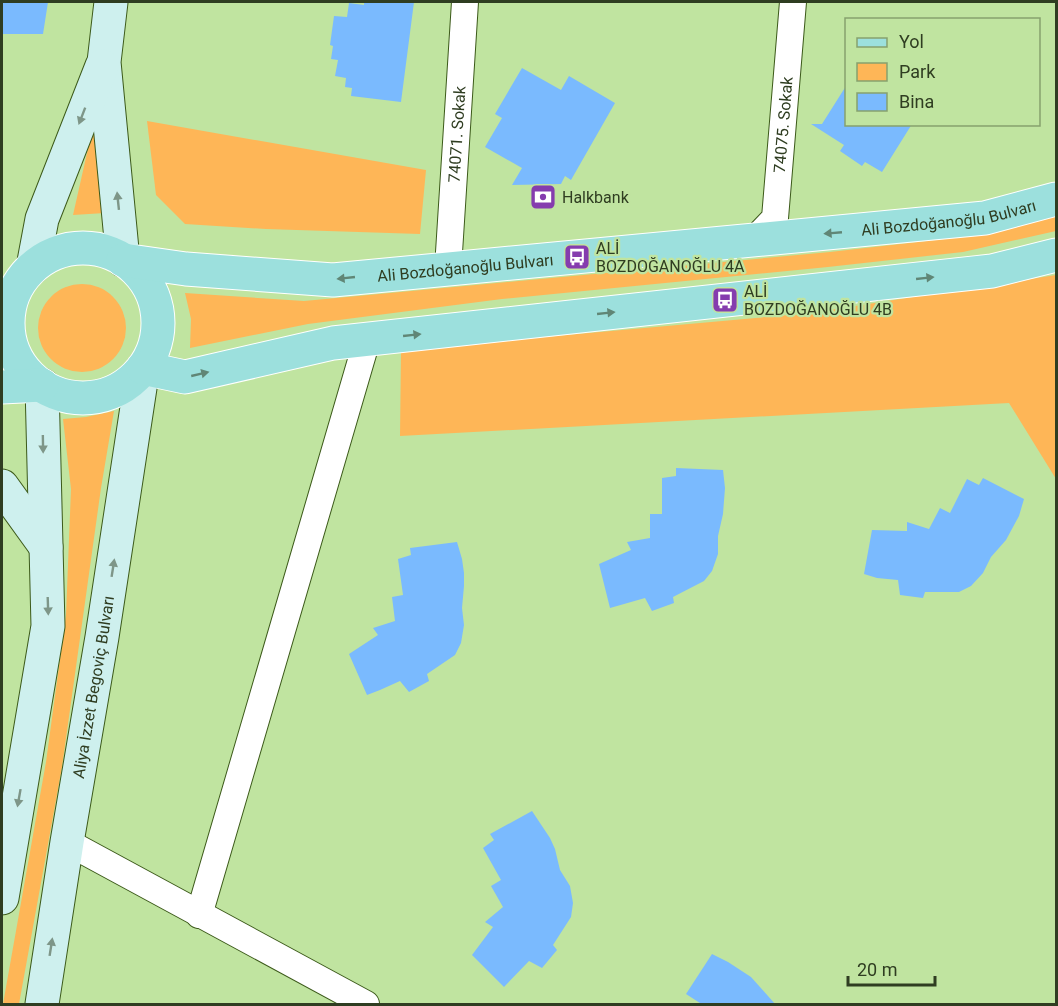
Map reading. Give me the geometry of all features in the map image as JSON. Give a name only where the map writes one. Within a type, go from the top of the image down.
[{"type":"main road","points":[[111,2],[104,62],[123,260]]},
{"type":"main road","points":[[17,270],[53,254],[77,248],[101,250],[123,260],[141,276],[153,296],[158,320],[154,345],[143,368],[124,386],[101,396],[76,399],[51,392],[30,377],[15,357],[8,332],[9,308],[18,286],[17,270],[42,219],[104,62]]},
{"type":"main road","name":"Ali Bozdoğanoğlu Bulvarı","points":[[123,260],[186,269],[333,279],[985,218],[1056,199]]},
{"type":"main road","points":[[143,368],[185,377],[333,343],[992,271],[1056,255]]},
{"type":"main road","name":"Aliya İzzet Begoviç Bulvarı","points":[[42,1005],[143,368]]},
{"type":"main road","points":[[2,387],[42,385]]},
{"type":"main road","points":[[2,898],[48,626],[42,385]]},
{"type":"main road","points":[[2,486],[46,547]]},
{"type":"street","name":"74071. Sokak","points":[[448,268],[465,2]]},
{"type":"street","name":"74075. Sokak","points":[[754,240],[775,218],[793,2]]},
{"type":"street","points":[[199,915],[367,340]]},
{"type":"street","points":[[67,842],[366,1005]]},
{"type":"green space","points":[[99,100],[105,213],[73,215]]},
{"type":"green space","points":[[147,121],[426,170],[420,234],[185,224],[156,195]]},
{"type":"green space","points":[[1056,216],[1056,231],[963,252],[502,299],[308,324],[190,348],[191,319],[185,293],[304,301],[830,252],[962,237]]},
{"type":"green space","points":[[1056,275],[1056,479],[1009,403],[400,436],[401,350],[810,313]]},
{"type":"green space","points":[[82,284],[99,287],[113,297],[123,311],[126,328],[123,345],[113,359],[99,369],[82,372],[65,369],[51,359],[41,345],[38,328],[41,311],[51,297],[65,287]]},
{"type":"green space","points":[[114,411],[62,767],[19,1004],[3,1004],[46,762],[66,615],[71,489],[63,419]]},
{"type":"building","points":[[2,2],[48,2],[43,34],[2,34]]},
{"type":"building","points":[[364,2],[414,2],[401,102],[351,96],[352,88],[345,87],[346,78],[335,76],[338,60],[331,59],[333,46],[330,45],[334,16],[347,17],[349,3],[364,5]]},
{"type":"building","points":[[522,68],[561,90],[569,76],[615,103],[571,180],[565,176],[561,184],[512,185],[522,168],[485,147],[502,118],[495,114]]},
{"type":"building","points":[[845,88],[845,126],[911,126],[882,172],[865,162],[862,166],[840,151],[844,145],[811,124],[822,124]]},
{"type":"building","points":[[676,468],[723,470],[725,488],[723,514],[718,536],[718,554],[712,571],[704,581],[673,597],[674,603],[652,611],[645,598],[610,608],[599,564],[631,550],[627,542],[650,538],[650,514],[662,514],[662,478],[676,476]]},
{"type":"building","points":[[983,478],[1024,499],[1019,516],[1006,540],[971,586],[959,592],[925,592],[923,598],[900,595],[898,580],[864,574],[872,530],[907,531],[907,522],[929,529],[940,508],[950,513],[967,479],[979,485]]},
{"type":"building","points":[[457,542],[464,573],[462,608],[464,625],[461,643],[455,655],[427,674],[429,681],[409,692],[400,681],[367,695],[349,654],[378,635],[373,628],[395,621],[392,597],[403,595],[398,559],[411,555],[410,548]]},
{"type":"building","points":[[532,811],[550,838],[560,870],[570,886],[573,903],[571,917],[553,945],[557,950],[542,968],[529,961],[504,987],[472,955],[493,927],[485,922],[503,907],[491,886],[501,880],[483,848],[494,840],[490,834]]},
{"type":"building","points":[[712,954],[751,977],[776,1005],[703,1005],[686,994]]},
{"type":"place","name":"Halkbank","points":[[543,197]]},
{"type":"place","name":"ALİ BOZDOĞANOĞLU 4A","points":[[577,257]]},
{"type":"place","name":"ALİ BOZDOĞANOĞLU 4B","points":[[725,300]]}]
